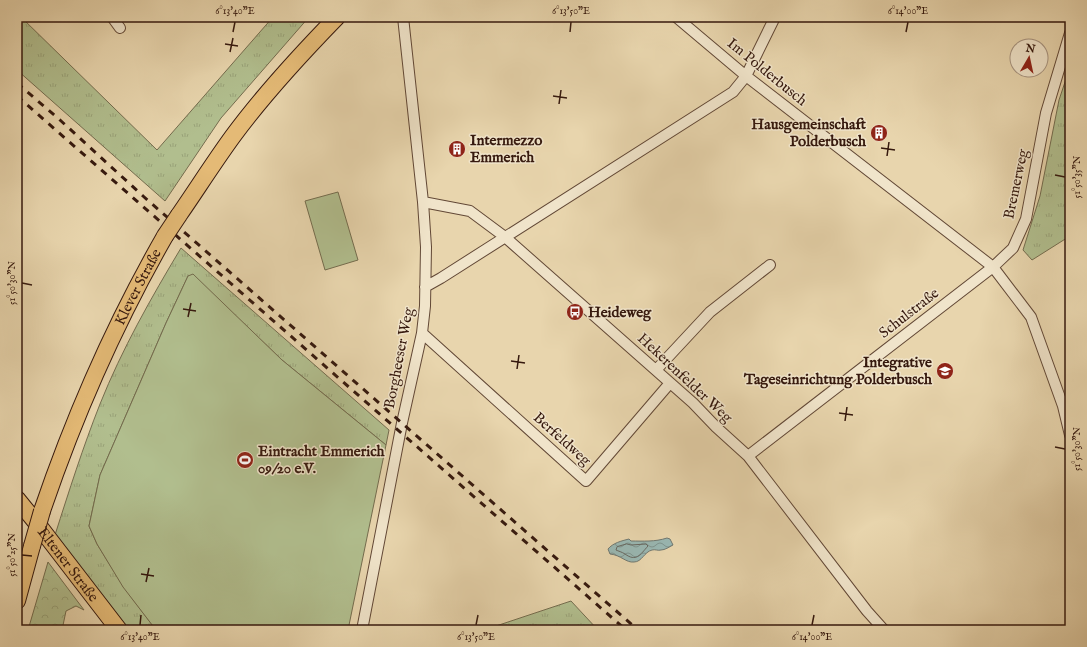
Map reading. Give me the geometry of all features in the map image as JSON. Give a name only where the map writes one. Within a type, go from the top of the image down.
[{"type":"main road","name":"Klever Straße","points":[[17,601],[42,511],[60,461],[106,349],[139,282],[165,236],[232,137],[299,56],[337,17]]},
{"type":"main road","name":"Eltener Straße","points":[[17,499],[119,630]]},
{"type":"street","points":[[112,17],[120,28]]},
{"type":"street","name":"Borgheeser Weg","points":[[362,630],[402,423],[422,333],[425,306],[426,247],[423,202],[403,17]]},
{"type":"street","name":"Im Polderbusch","points":[[676,17],[746,76],[993,267]]},
{"type":"street","points":[[425,287],[733,92],[746,76],[775,17]]},
{"type":"street","name":"Bremerweg","points":[[993,267],[1013,248],[1026,219],[1046,112],[1070,33]]},
{"type":"street","name":"Hekerenfelder Weg","points":[[423,202],[470,211],[505,237],[656,370],[748,456],[858,600],[884,630]]},
{"type":"street","points":[[656,370],[710,312],[770,265]]},
{"type":"street","points":[[993,267],[1031,317],[1063,406],[1070,435]]},
{"type":"street","name":"Schulstraße","points":[[748,456],[993,267]]},
{"type":"street","name":"Berfeldweg","points":[[422,333],[586,481],[670,383]]},
{"type":"green space","points":[[17,17],[21,17],[157,150],[273,17],[309,17],[221,118],[165,201],[17,70]]},
{"type":"green space","points":[[1070,67],[1070,236],[1032,260],[1023,250],[1040,196],[1059,100]]},
{"type":"green space","points":[[338,192],[358,260],[325,270],[305,201]]},
{"type":"green space","points":[[181,248],[389,430],[386,445],[282,360],[193,275],[188,276],[100,475],[89,526],[97,544],[123,586],[156,630],[128,630],[55,535],[94,420],[118,363]]},
{"type":"green space","name":"Eintracht Emmerich 09/20 e.V.","points":[[193,274],[282,360],[386,445],[348,630],[156,630],[123,587],[97,544],[89,526],[100,475],[166,323],[188,276]]},
{"type":"green space","points":[[48,562],[84,610],[76,606],[66,611],[62,630],[28,630]]},
{"type":"green space","points":[[571,601],[598,630],[484,630]]},
{"type":"water","points":[[667,538],[670,539],[673,545],[664,550],[649,551],[637,562],[631,562],[610,554],[608,549],[620,541],[629,539],[631,541],[649,541]]},
{"type":"railway","points":[[17,83],[143,196],[638,630]]},
{"type":"railway","points":[[17,96],[626,630]]},
{"type":"place","name":"Hausgemeinschaft Polderbusch","points":[[879,133]]},
{"type":"place","name":"Intermezzo Emmerich","points":[[457,149]]},
{"type":"place","name":"Heideweg","points":[[575,312]]},
{"type":"place","name":"Integrative Tageseinrichtung Polderbusch","points":[[945,371]]},
{"type":"place","name":"Eintracht Emmerich 09/20 e.V.","points":[[245,460]]}]
